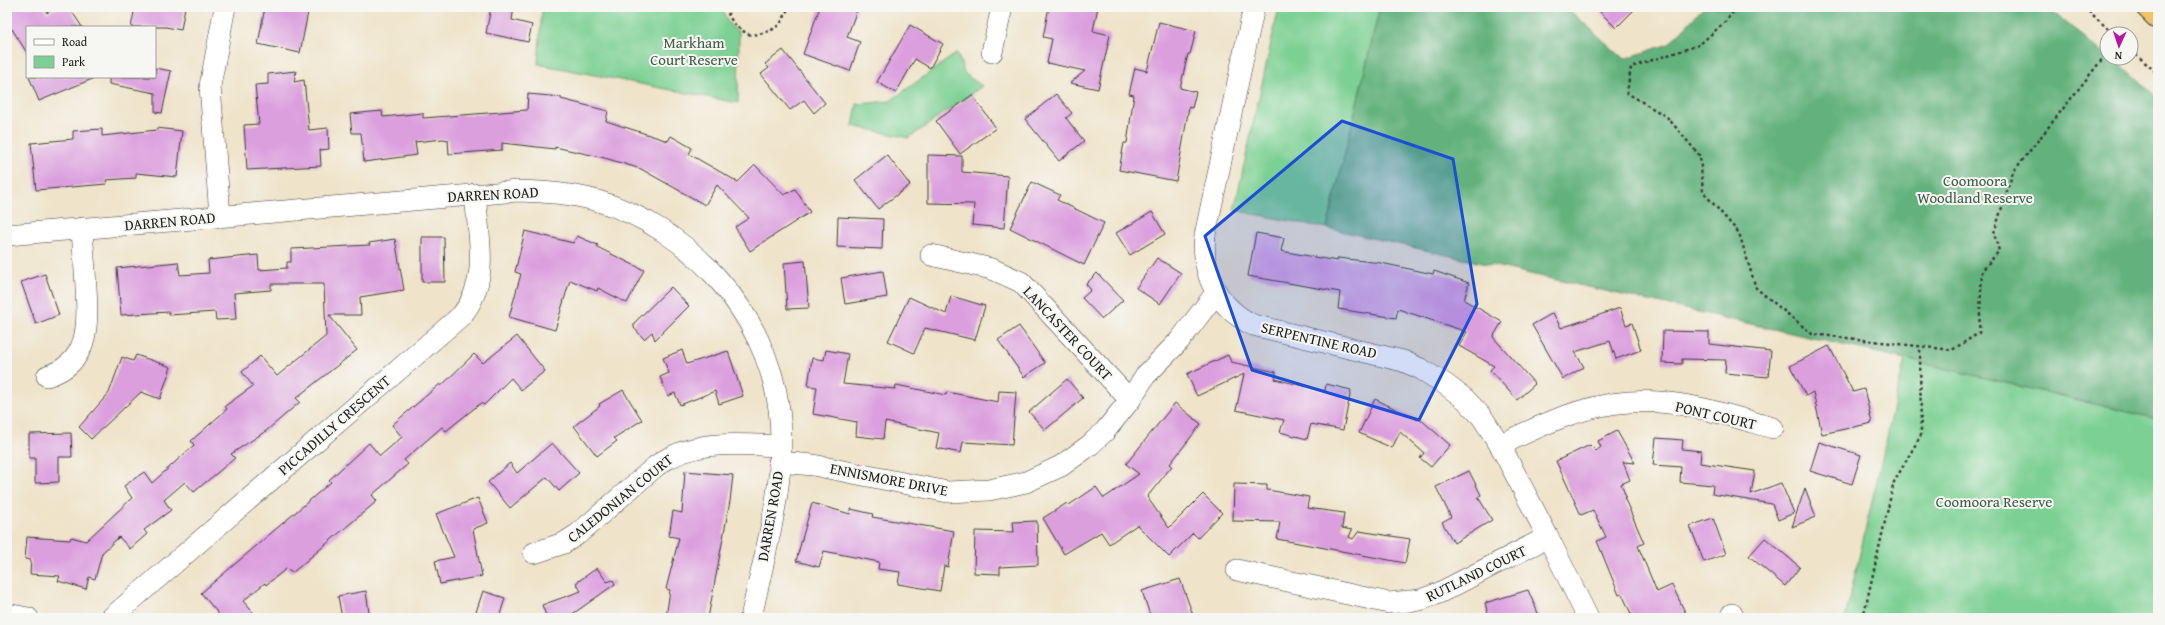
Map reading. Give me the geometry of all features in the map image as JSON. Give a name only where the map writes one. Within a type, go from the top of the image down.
[{"type":"highway","points":[[2147,7],[2158,18]]},
{"type":"street","points":[[220,216],[210,86],[225,7]]},
{"type":"street","points":[[992,52],[1002,7]]},
{"type":"street","name":"SERPENTINE ROAD","points":[[1254,7],[1205,235],[1205,265],[1216,293],[1230,310],[1240,318],[1262,328],[1381,354],[1422,369],[1465,399],[1482,417],[1500,445],[1588,618]]},
{"type":"street","name":"DARREN ROAD","points":[[7,235],[517,191],[547,192],[598,201],[630,213],[660,229],[696,255],[735,299],[755,336],[775,389],[779,410],[777,494],[751,618]]},
{"type":"street","name":"PICCADILLY CRESCENT","points":[[111,618],[462,315],[475,296],[481,269],[475,194]]},
{"type":"street","points":[[46,376],[59,372],[70,365],[82,346],[86,332],[88,316],[82,228]]},
{"type":"street","name":"LANCASTER COURT","points":[[931,255],[992,269],[1021,282],[1130,400]]},
{"type":"street","name":"ENNISMORE DRIVE","points":[[779,454],[813,465],[948,492],[989,490],[1026,482],[1060,466],[1090,445],[1105,431],[1130,400],[1145,376],[1180,340],[1216,293]]},
{"type":"street","name":"ENNISMORE DRIVE","points":[[1180,340],[1230,310]]},
{"type":"street","name":"PONT COURT","points":[[1500,445],[1543,424],[1569,415],[1602,406],[1630,402],[1657,402],[1705,409],[1773,428]]},
{"type":"street","name":"CALEDONIAN COURT","points":[[534,553],[558,546],[574,537],[656,466],[682,450],[712,445],[779,454]]},
{"type":"street","name":"RUTLAND COURT","points":[[1237,570],[1371,600],[1405,602],[1420,600],[1439,593],[1548,537]]},
{"type":"street","points":[[7,614],[28,618]]},
{"type":"path","points":[[726,7],[728,17],[733,25],[751,35],[774,30],[782,23],[788,7]]},
{"type":"path","points":[[1737,7],[1725,22],[1699,44],[1631,67],[1627,93],[1667,117],[1700,156],[1703,192],[1739,233],[1756,288],[1812,334],[1920,348],[1952,350],[1979,333],[1982,271],[1999,251],[1994,233],[2012,172],[2099,63]]},
{"type":"path","points":[[2084,7],[2105,26]]},
{"type":"path","points":[[2139,57],[2158,74]]},
{"type":"path","points":[[1863,618],[1894,482],[1922,435],[1920,348]]},
{"type":"highlighted area","points":[[1342,121],[1453,159],[1477,304],[1419,420],[1252,370],[1205,236]]},
{"type":"green space","name":"Markham Court Reserve","points":[[542,7],[722,7],[728,23],[739,32],[738,103],[538,64]]},
{"type":"green space","points":[[1279,7],[1380,7],[1327,228],[1234,210]]},
{"type":"green space","name":"Coomoora Woodland Reserve","points":[[1380,7],[1566,7],[1624,59],[1669,44],[1704,7],[2046,7],[2099,49],[2099,66],[2121,66],[2140,81],[2158,99],[2158,419],[1905,359],[1327,228]]},
{"type":"green space","points":[[957,53],[965,74],[982,86],[909,138],[853,126],[857,104],[890,101]]},
{"type":"green space","name":"Coomoora Reserve","points":[[1905,359],[2158,419],[2158,618],[1845,618]]},
{"type":"building","points":[[7,7],[44,7],[47,13],[57,7],[69,7],[81,26],[26,26],[26,51],[12,29],[7,33]]},
{"type":"building","points":[[135,7],[185,7],[181,30],[156,26],[131,26]]},
{"type":"building","points":[[265,7],[309,7],[300,53],[258,44]]},
{"type":"building","points":[[491,7],[514,7],[512,20],[532,25],[528,42],[486,33]]},
{"type":"building","points":[[820,7],[858,7],[847,37],[860,42],[850,71],[803,54]]},
{"type":"building","points":[[1049,7],[1098,7],[1093,31],[1110,35],[1098,89],[1070,83],[1085,71],[1047,63],[1052,39],[1043,37]]},
{"type":"building","points":[[1595,7],[1637,7],[1616,28]]},
{"type":"building","points":[[1159,22],[1196,31],[1190,54],[1188,54],[1180,88],[1196,92],[1192,108],[1189,107],[1176,181],[1119,170],[1124,143],[1127,143],[1134,95],[1129,94],[1135,68],[1147,71]]},
{"type":"building","points":[[910,25],[943,44],[930,68],[915,59],[896,93],[877,82]]},
{"type":"building","points":[[783,50],[825,103],[814,113],[804,100],[790,110],[761,74],[769,68],[765,64]]},
{"type":"building","points":[[156,68],[171,71],[162,113],[155,112],[155,93],[109,84],[109,78],[156,78]]},
{"type":"building","points":[[296,71],[294,82],[304,80],[309,130],[328,128],[329,149],[320,150],[321,166],[247,170],[244,125],[259,124],[255,85],[268,84],[268,74]]},
{"type":"building","points":[[29,78],[95,78],[39,101]]},
{"type":"building","points":[[528,94],[561,97],[561,99],[608,111],[606,121],[668,141],[671,136],[692,148],[689,154],[738,182],[755,165],[784,195],[795,189],[810,212],[750,251],[735,227],[749,218],[717,185],[705,205],[641,169],[605,158],[555,147],[555,149],[502,143],[502,150],[449,154],[448,140],[443,139],[415,142],[417,155],[364,162],[361,133],[352,133],[350,114],[382,111],[383,117],[423,113],[423,118],[527,110]]},
{"type":"building","points":[[1056,94],[1072,113],[1066,118],[1084,141],[1059,161],[1025,119]]},
{"type":"building","points":[[972,95],[996,128],[960,154],[936,121]]},
{"type":"building","points":[[157,128],[182,131],[177,177],[136,173],[136,178],[106,180],[107,184],[36,190],[31,143],[73,139],[73,131],[102,129],[102,136],[157,130]]},
{"type":"building","points":[[887,155],[910,185],[878,209],[855,180]]},
{"type":"building","points":[[928,155],[962,156],[962,172],[1008,176],[1004,228],[972,225],[974,204],[928,203]]},
{"type":"building","points":[[1032,182],[1060,195],[1057,200],[1104,223],[1084,265],[1010,228]]},
{"type":"building","points":[[1152,212],[1165,234],[1130,255],[1116,233]]},
{"type":"building","points":[[838,217],[883,219],[882,249],[837,247]]},
{"type":"building","points":[[525,231],[573,243],[577,236],[598,245],[597,247],[644,270],[627,303],[598,288],[597,291],[570,280],[555,330],[509,317],[521,274],[515,272]]},
{"type":"building","points":[[1256,233],[1284,238],[1281,251],[1337,261],[1338,258],[1381,263],[1433,274],[1434,271],[1469,283],[1464,300],[1502,322],[1493,337],[1535,384],[1517,400],[1490,370],[1494,366],[1459,346],[1467,332],[1398,309],[1396,318],[1338,309],[1340,292],[1248,276]]},
{"type":"building","points":[[422,237],[444,237],[445,282],[422,282]]},
{"type":"building","points":[[395,239],[404,290],[360,297],[361,315],[329,315],[357,350],[296,398],[300,402],[266,431],[231,454],[235,458],[194,492],[185,482],[164,500],[171,510],[144,530],[147,534],[130,549],[119,537],[102,553],[95,579],[89,577],[86,589],[58,581],[60,576],[30,574],[31,560],[25,559],[27,537],[70,540],[71,537],[86,541],[132,498],[124,486],[144,472],[152,483],[194,445],[191,441],[227,409],[225,406],[253,386],[242,372],[260,356],[277,376],[326,336],[324,284],[271,284],[271,290],[234,293],[236,319],[216,320],[215,312],[169,315],[169,312],[121,315],[117,268],[178,262],[180,275],[209,273],[208,260],[258,255],[259,270],[287,268],[287,262],[291,262],[291,249],[370,245],[369,243]]},
{"type":"building","points":[[1157,258],[1181,273],[1160,304],[1136,288]]},
{"type":"building","points":[[805,261],[809,308],[787,309],[784,263]]},
{"type":"building","points":[[883,271],[887,297],[845,304],[841,278]]},
{"type":"building","points":[[1097,273],[1123,300],[1102,319],[1082,298],[1091,290],[1086,284]]},
{"type":"building","points":[[45,274],[59,315],[36,324],[21,282]]},
{"type":"building","points":[[671,287],[689,306],[655,340],[652,332],[644,339],[634,328],[634,323]]},
{"type":"building","points":[[951,296],[985,306],[975,340],[925,328],[914,353],[888,341],[909,297],[946,314]]},
{"type":"building","points":[[1620,308],[1626,325],[1632,323],[1641,350],[1616,359],[1610,341],[1575,352],[1584,367],[1563,379],[1532,325],[1553,313],[1561,328]]},
{"type":"building","points":[[1019,326],[1045,363],[1024,377],[998,340]]},
{"type":"building","points":[[1663,331],[1709,332],[1709,344],[1771,351],[1768,377],[1725,373],[1726,360],[1682,359],[1682,364],[1662,363]]},
{"type":"building","points":[[517,336],[545,371],[521,390],[511,378],[484,405],[481,403],[446,431],[442,427],[404,460],[408,464],[372,495],[377,501],[292,573],[287,568],[266,585],[265,583],[243,601],[258,618],[222,618],[201,593],[331,482],[329,480],[369,443],[380,456],[402,437],[392,425],[440,384],[441,386],[474,354],[483,363]]},
{"type":"building","points":[[1829,346],[1853,392],[1864,389],[1872,423],[1822,434],[1813,392],[1806,396],[1790,366]]},
{"type":"building","points":[[682,350],[687,364],[728,351],[743,396],[719,404],[715,391],[680,405],[675,393],[668,396],[660,377],[669,373],[663,358]]},
{"type":"building","points":[[826,350],[848,354],[843,384],[895,389],[896,385],[946,395],[947,392],[998,402],[999,391],[1016,392],[1012,445],[963,442],[961,453],[936,448],[939,433],[885,422],[883,439],[856,436],[857,422],[813,414],[817,387],[808,386],[812,358],[824,360]]},
{"type":"building","points":[[136,355],[171,367],[160,399],[141,392],[91,439],[79,427],[109,393],[122,357],[133,361]]},
{"type":"building","points":[[1228,355],[1231,362],[1276,372],[1275,379],[1325,391],[1326,384],[1351,390],[1343,430],[1311,424],[1307,439],[1280,432],[1284,420],[1236,410],[1244,374],[1197,396],[1187,374]]},
{"type":"building","points":[[1067,379],[1083,398],[1045,430],[1029,412]]},
{"type":"building","points":[[623,390],[642,420],[614,438],[617,441],[597,456],[574,426],[600,406],[599,404]]},
{"type":"building","points":[[1375,399],[1418,420],[1419,418],[1450,445],[1431,467],[1420,458],[1424,453],[1400,432],[1392,448],[1359,433]]},
{"type":"building","points":[[1175,403],[1201,424],[1170,464],[1172,466],[1147,497],[1169,528],[1203,494],[1222,513],[1198,538],[1193,533],[1169,557],[1137,525],[1109,544],[1101,532],[1064,554],[1043,518],[1067,503],[1069,505],[1096,487],[1104,498],[1139,474],[1126,464]]},
{"type":"building","points":[[1617,431],[1635,463],[1623,462],[1630,480],[1621,484],[1626,497],[1624,497],[1644,543],[1638,546],[1657,592],[1672,585],[1686,614],[1678,618],[1633,618],[1622,594],[1619,595],[1597,541],[1606,537],[1593,510],[1581,515],[1556,461],[1590,445],[1596,451],[1601,447],[1598,441]]},
{"type":"building","points":[[71,433],[72,457],[59,457],[59,482],[35,483],[35,458],[29,458],[29,434]]},
{"type":"building","points":[[1656,438],[1683,440],[1682,449],[1701,451],[1700,463],[1755,471],[1751,494],[1781,483],[1794,513],[1778,520],[1772,504],[1712,494],[1713,485],[1680,482],[1681,467],[1653,465]]},
{"type":"building","points":[[1819,442],[1861,455],[1852,484],[1810,471]]},
{"type":"building","points":[[552,443],[579,473],[559,491],[547,477],[510,508],[488,482],[510,463],[517,473]]},
{"type":"building","points":[[685,471],[733,475],[730,501],[708,618],[666,618],[670,590],[666,589],[679,538],[669,536],[673,511],[682,513]]},
{"type":"building","points":[[1469,471],[1481,495],[1478,497],[1492,520],[1454,543],[1442,522],[1451,517],[1436,487]]},
{"type":"building","points":[[1234,484],[1267,485],[1267,490],[1309,497],[1307,508],[1344,513],[1342,528],[1352,530],[1349,537],[1353,539],[1359,531],[1410,539],[1405,563],[1277,539],[1280,522],[1233,521]]},
{"type":"building","points":[[1805,488],[1816,517],[1792,527]]},
{"type":"building","points":[[478,498],[488,523],[473,529],[482,576],[440,584],[435,561],[454,557],[436,514]]},
{"type":"building","points":[[812,503],[850,514],[851,509],[873,514],[872,517],[954,531],[948,567],[944,566],[940,591],[898,584],[900,572],[878,569],[879,562],[824,551],[819,567],[796,561]]},
{"type":"building","points":[[1713,518],[1726,554],[1704,562],[1690,526]]},
{"type":"building","points":[[1037,521],[1038,565],[1000,567],[1000,574],[974,573],[975,531],[1014,532],[1013,522]]},
{"type":"building","points":[[1765,538],[1800,567],[1785,586],[1749,556]]},
{"type":"building","points":[[597,568],[607,582],[613,580],[615,584],[567,618],[547,618],[542,605],[581,591],[576,583]]},
{"type":"building","points":[[1180,579],[1194,618],[1151,618],[1142,591]]},
{"type":"building","points":[[1528,590],[1540,618],[1489,618],[1485,603]]},
{"type":"building","points":[[366,591],[369,613],[366,613],[367,618],[342,618],[338,596]]},
{"type":"building","points":[[483,591],[505,598],[499,618],[474,618]]}]
